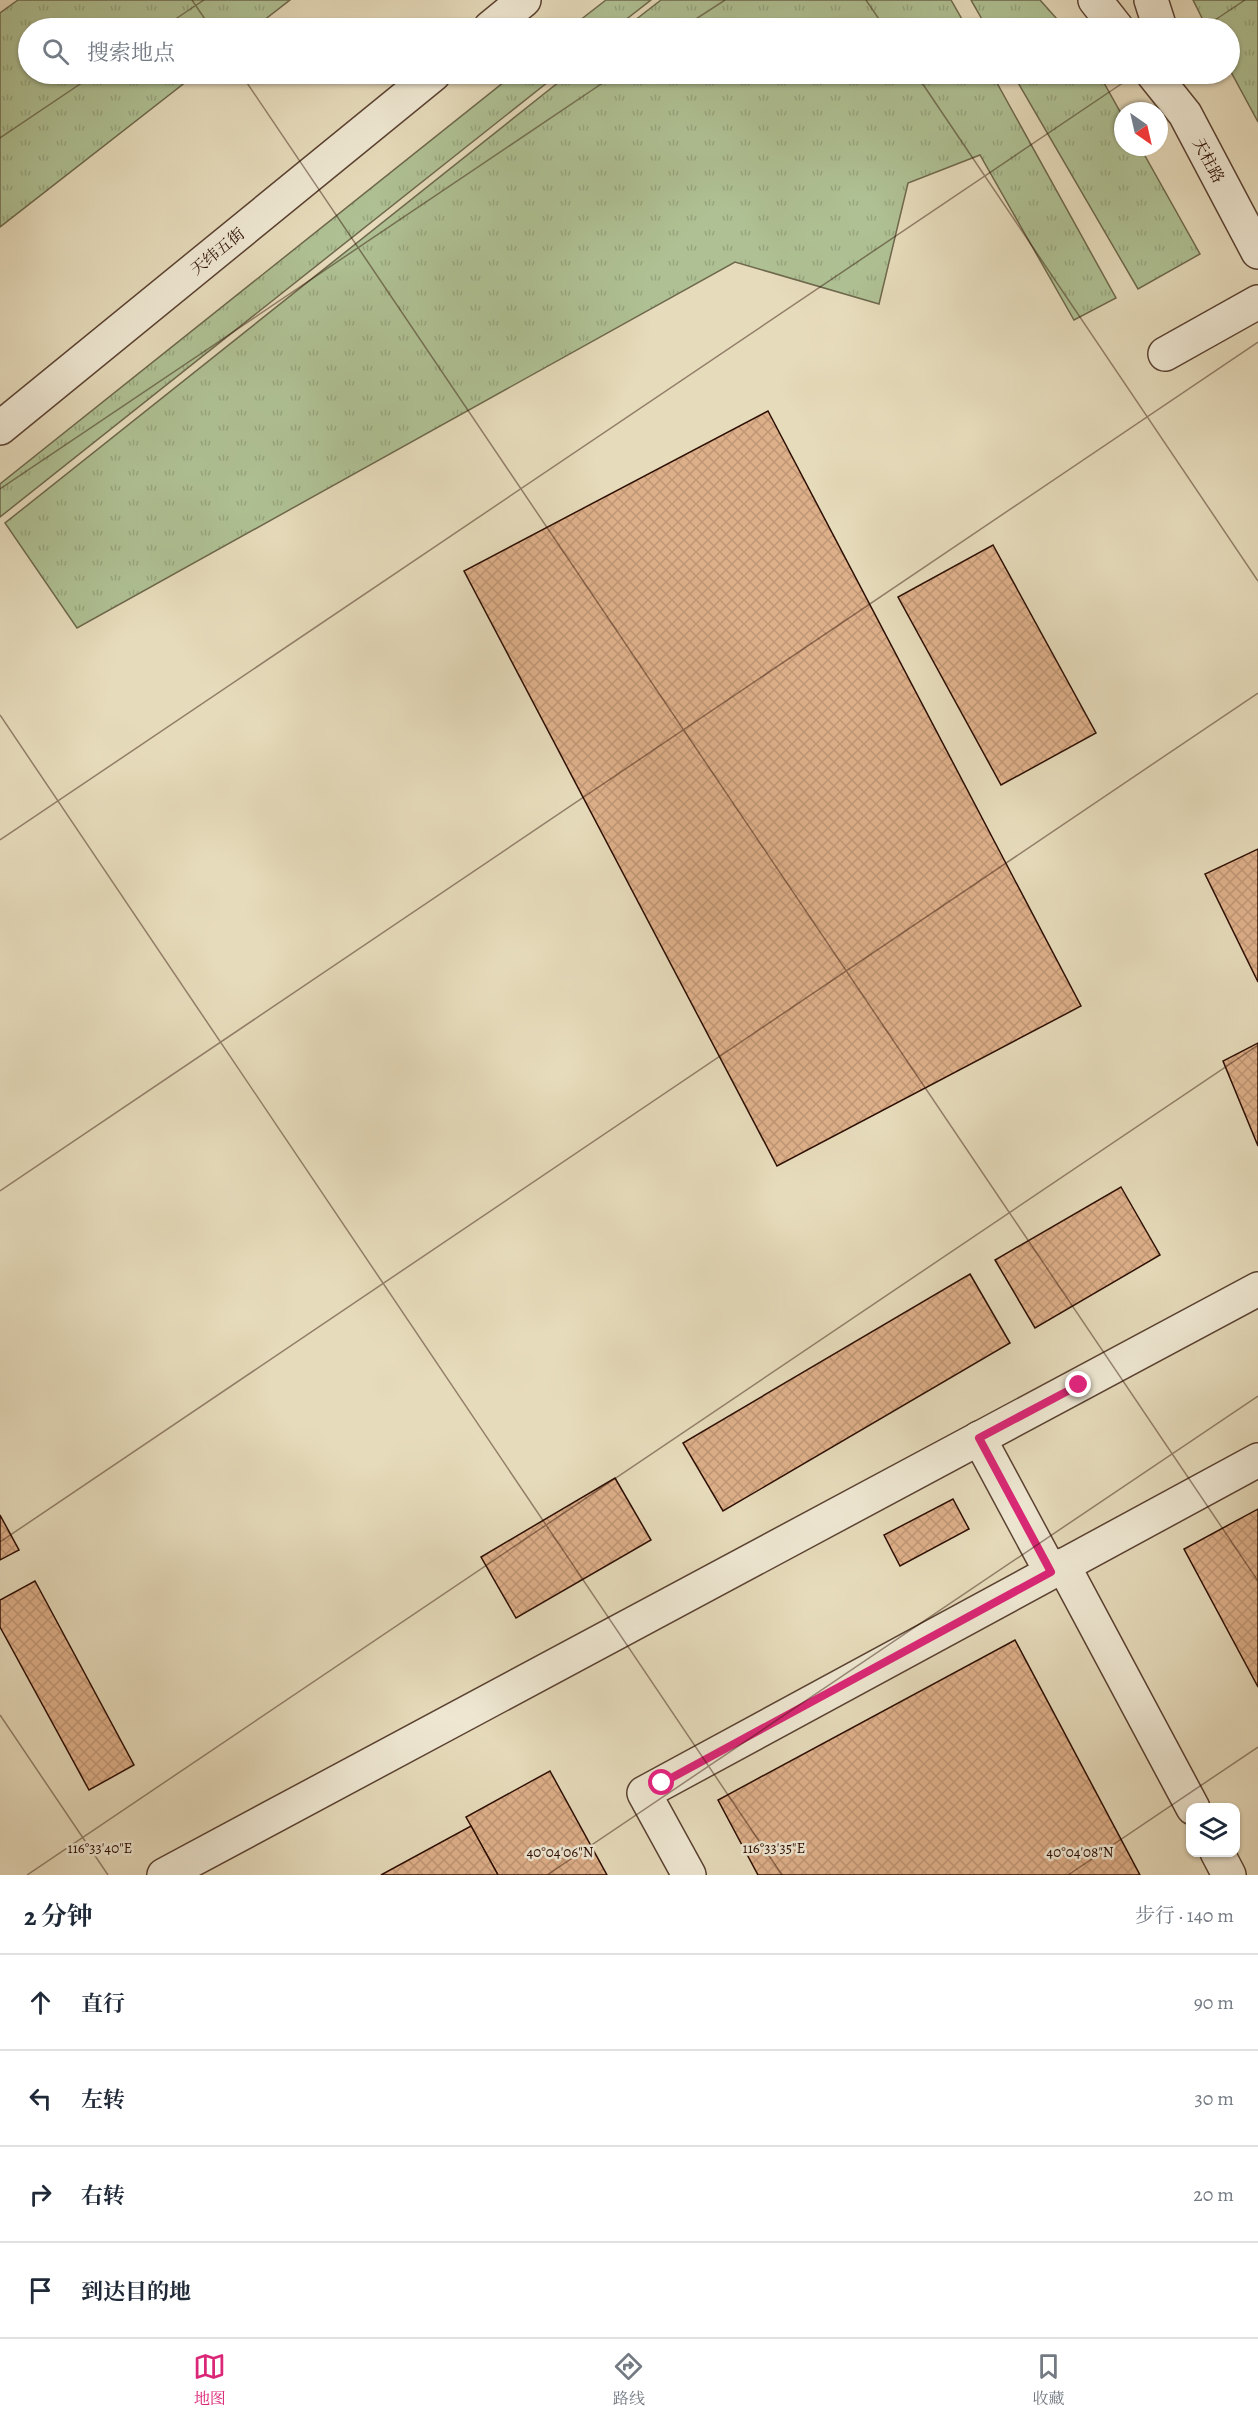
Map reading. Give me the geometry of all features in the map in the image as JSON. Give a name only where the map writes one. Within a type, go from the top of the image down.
[{"type":"street","points":[[502,18],[524,0]]},
{"type":"street","points":[[1095,0],[1109,18]]},
{"type":"street","points":[[1151,0],[1157,18]]},
{"type":"street","name":"天纬五街","points":[[0,428],[422,84]]},
{"type":"street","name":"天柱路","points":[[1161,84],[1185,114],[1258,252]]},
{"type":"street","points":[[1176,84],[1185,114]]},
{"type":"street","points":[[1165,354],[1258,302]]},
{"type":"street","points":[[164,1875],[1258,1288]]},
{"type":"street","points":[[979,1438],[1057,1569],[1189,1803]]},
{"type":"street","points":[[688,1875],[644,1793],[1258,1460]]},
{"type":"street","points":[[1219,1857],[1228,1875]]},
{"type":"green space","points":[[18,0],[290,0],[267,18],[18,18],[18,84],[183,84],[0,227],[0,13]]},
{"type":"green space","points":[[606,0],[651,0],[628,18],[583,18]]},
{"type":"green space","points":[[661,0],[951,0],[961,18],[638,18]]},
{"type":"green space","points":[[971,0],[1040,0],[1056,18],[981,18]]},
{"type":"green space","points":[[1193,0],[1258,0],[1258,122],[1238,84],[1240,84],[1240,18],[1202,18]]},
{"type":"green space","points":[[501,84],[545,84],[0,517],[0,484]]},
{"type":"green space","points":[[556,84],[998,84],[1116,298],[1074,320],[980,155],[908,183],[879,304],[735,262],[77,628],[5,523]]},
{"type":"green space","points":[[1019,84],[1105,84],[1115,102],[1114,156],[1145,156],[1200,254],[1138,289]]},
{"type":"building","points":[[768,411],[1081,1006],[777,1166],[464,571]]},
{"type":"building","points":[[993,545],[1096,733],[1001,785],[898,597]]},
{"type":"building","points":[[1258,849],[1258,982],[1205,874]]},
{"type":"building","points":[[1258,1043],[1258,1146],[1223,1061]]},
{"type":"building","points":[[1121,1187],[1160,1255],[1035,1328],[995,1260]]},
{"type":"building","points":[[970,1274],[1010,1343],[723,1511],[683,1443]]},
{"type":"building","points":[[615,1478],[651,1540],[516,1618],[481,1557]]},
{"type":"building","points":[[953,1499],[969,1529],[900,1566],[884,1535]]},
{"type":"building","points":[[1258,1509],[1258,1687],[1184,1549]]},
{"type":"building","points":[[0,1515],[19,1550],[0,1560]]},
{"type":"building","points":[[35,1581],[134,1765],[89,1790],[0,1627],[0,1600]]},
{"type":"building","points":[[1015,1640],[1140,1875],[758,1875],[718,1800]]},
{"type":"building","points":[[550,1771],[607,1875],[498,1875],[466,1817]]},
{"type":"building","points":[[471,1826],[498,1875],[381,1875]]},
{"type":"route","points":[[662,1783],[1051,1572],[979,1438],[1079,1385]]}]
